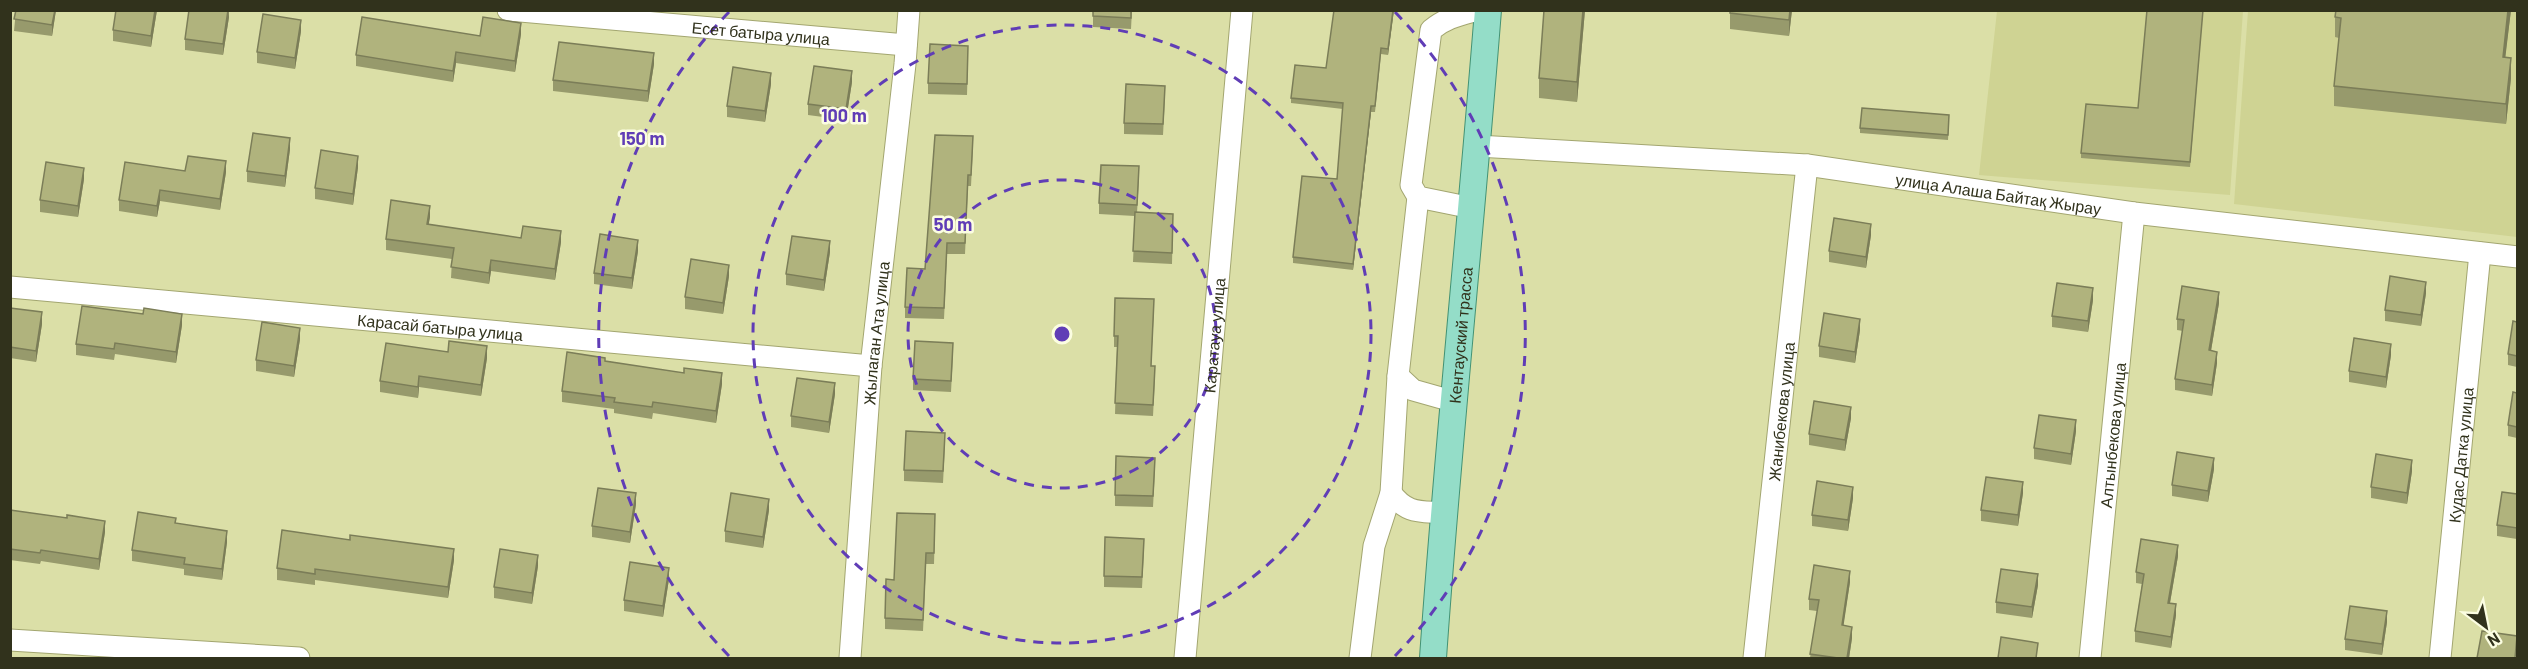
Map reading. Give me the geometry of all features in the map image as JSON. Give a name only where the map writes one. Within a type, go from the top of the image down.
[{"type":"main road","name":"Кентауский трасса","points":[[1433,658],[1452,401],[1472,208],[1488,10]]},
{"type":"street","name":"Есет батыра улица","points":[[508,10],[906,45]]},
{"type":"street","name":"Жылаган Ата улица","points":[[850,658],[871,366],[909,10]]},
{"type":"street","name":"Каратауа улица","points":[[1185,658],[1242,10]]},
{"type":"street","points":[[1360,658],[1374,546],[1391,493],[1398,376],[1418,197],[1411,185],[1431,30],[1440,22],[1478,10]]},
{"type":"street","name":"улица Алаша Байтақ Жырау","points":[[1477,146],[1807,165],[2133,213],[2517,257]]},
{"type":"street","name":"Жанибекова улица","points":[[1754,658],[1807,165]]},
{"type":"street","points":[[1418,197],[1472,208]]},
{"type":"street","name":"Алтынбекова улица","points":[[2090,658],[2133,213]]},
{"type":"street","name":"Кудас Датка улица","points":[[2440,658],[2480,253]]},
{"type":"street","name":"Карасай батыра улица","points":[[10,287],[871,366]]},
{"type":"street","points":[[1398,376],[1413,390],[1452,401]]},
{"type":"street","points":[[1391,493],[1400,505],[1409,510],[1443,513]]},
{"type":"street","points":[[10,640],[299,658]]},
{"type":"shaded area","points":[[1997,11],[2243,11],[2230,195],[1979,175]]},
{"type":"shaded area","points":[[2248,11],[2517,11],[2517,237],[2234,204]]},
{"type":"building","points":[[16,10],[55,10],[52,25],[14,19]]},
{"type":"building","points":[[116,10],[155,10],[151,36],[113,30]]},
{"type":"building","points":[[189,10],[228,10],[223,44],[185,39]]},
{"type":"building","points":[[1093,10],[1131,10],[1131,18],[1093,16]]},
{"type":"building","points":[[1334,10],[1393,10],[1388,49],[1381,48],[1375,106],[1371,106],[1353,264],[1293,257],[1302,176],[1337,179],[1343,103],[1291,98],[1295,65],[1326,68]]},
{"type":"building","points":[[1544,10],[1583,10],[1577,82],[1539,78]]},
{"type":"building","points":[[1730,10],[1790,10],[1789,20],[1730,13]]},
{"type":"building","points":[[2147,10],[2203,10],[2190,162],[2081,153],[2086,104],[2138,108]]},
{"type":"building","points":[[2336,10],[2508,10],[2503,57],[2511,58],[2506,104],[2334,86],[2341,18],[2335,17]]},
{"type":"building","points":[[263,14],[301,20],[295,58],[257,52]]},
{"type":"building","points":[[362,17],[480,36],[483,17],[521,23],[515,61],[456,52],[453,71],[356,55]]},
{"type":"building","points":[[559,42],[654,53],[648,91],[553,80]]},
{"type":"building","points":[[930,44],[968,46],[967,84],[928,83]]},
{"type":"building","points":[[814,66],[852,71],[846,109],[808,104]]},
{"type":"building","points":[[733,67],[771,73],[765,111],[727,106]]},
{"type":"building","points":[[1126,84],[1165,86],[1163,124],[1124,123]]},
{"type":"building","points":[[1862,108],[1949,115],[1948,135],[1860,128]]},
{"type":"building","points":[[253,133],[290,138],[285,176],[247,171]]},
{"type":"building","points":[[935,135],[973,136],[971,175],[968,175],[965,243],[947,243],[944,308],[905,307],[907,268],[925,269]]},
{"type":"building","points":[[321,150],[358,156],[353,194],[315,188]]},
{"type":"building","points":[[188,156],[226,161],[220,199],[160,190],[157,206],[119,200],[125,162],[185,171]]},
{"type":"building","points":[[46,162],[84,168],[78,206],[40,200]]},
{"type":"building","points":[[1101,165],[1139,166],[1137,205],[1099,203]]},
{"type":"building","points":[[391,200],[430,206],[427,224],[521,238],[523,226],[561,231],[555,269],[491,260],[489,273],[451,267],[454,248],[386,239]]},
{"type":"building","points":[[1135,212],[1173,214],[1172,253],[1133,251]]},
{"type":"building","points":[[1834,218],[1871,224],[1866,257],[1829,251]]},
{"type":"building","points":[[600,234],[638,240],[632,278],[594,273]]},
{"type":"building","points":[[792,236],[830,241],[824,280],[786,274]]},
{"type":"building","points":[[691,259],[729,265],[723,303],[685,297]]},
{"type":"building","points":[[2390,276],[2426,282],[2421,315],[2385,310]]},
{"type":"building","points":[[2057,283],[2093,288],[2088,321],[2052,316]]},
{"type":"building","points":[[2182,286],[2219,292],[2209,350],[2217,352],[2212,385],[2175,379],[2184,320],[2177,319]]},
{"type":"building","points":[[1115,298],[1154,299],[1151,366],[1155,366],[1153,405],[1115,403],[1118,336],[1114,336]]},
{"type":"building","points":[[82,306],[143,314],[144,308],[182,314],[176,352],[115,343],[114,349],[76,344]]},
{"type":"building","points":[[10,308],[42,312],[36,351],[10,347]]},
{"type":"building","points":[[1824,313],[1860,319],[1855,352],[1819,346]]},
{"type":"building","points":[[2513,321],[2517,322],[2517,356],[2508,354]]},
{"type":"building","points":[[262,322],[300,328],[294,366],[256,360]]},
{"type":"building","points":[[2354,338],[2391,344],[2386,377],[2349,371]]},
{"type":"building","points":[[449,341],[487,346],[481,385],[419,376],[418,387],[380,381],[386,343],[448,352]]},
{"type":"building","points":[[915,341],[953,343],[951,381],[913,379]]},
{"type":"building","points":[[567,352],[605,358],[605,361],[684,373],[684,368],[722,373],[716,411],[653,402],[652,407],[614,402],[615,398],[562,391]]},
{"type":"building","points":[[797,378],[835,383],[829,422],[791,416]]},
{"type":"building","points":[[2513,392],[2517,393],[2517,427],[2508,425]]},
{"type":"building","points":[[1814,401],[1851,407],[1845,440],[1809,434]]},
{"type":"building","points":[[2039,415],[2076,420],[2071,454],[2034,448]]},
{"type":"building","points":[[906,431],[945,433],[943,471],[904,470]]},
{"type":"building","points":[[2177,452],[2214,458],[2208,491],[2172,485]]},
{"type":"building","points":[[2376,454],[2412,460],[2407,493],[2371,487]]},
{"type":"building","points":[[1116,456],[1155,458],[1153,496],[1115,495]]},
{"type":"building","points":[[1986,477],[2023,482],[2018,515],[1981,510]]},
{"type":"building","points":[[1817,481],[1853,487],[1848,520],[1812,515]]},
{"type":"building","points":[[598,488],[636,493],[630,532],[592,526]]},
{"type":"building","points":[[2502,492],[2517,494],[2517,528],[2497,525]]},
{"type":"building","points":[[731,493],[769,499],[763,537],[725,531]]},
{"type":"building","points":[[10,510],[105,521],[99,559],[41,550],[40,553],[10,549]]},
{"type":"building","points":[[138,512],[176,518],[175,523],[227,531],[222,569],[184,564],[185,558],[132,550]]},
{"type":"building","points":[[897,513],[935,514],[934,553],[926,553],[923,620],[885,618],[886,579],[894,580]]},
{"type":"building","points":[[282,530],[350,540],[350,535],[454,549],[448,587],[315,569],[315,574],[277,568]]},
{"type":"building","points":[[1105,537],[1144,539],[1142,577],[1104,576]]},
{"type":"building","points":[[2141,539],[2178,545],[2168,603],[2176,604],[2171,637],[2135,631],[2144,574],[2136,572]]},
{"type":"building","points":[[500,549],[538,555],[532,593],[494,587]]},
{"type":"building","points":[[630,562],[669,568],[663,606],[624,600]]},
{"type":"building","points":[[1814,565],[1850,571],[1842,625],[1852,627],[1847,658],[1810,654],[1819,600],[1809,599]]},
{"type":"building","points":[[2001,569],[2038,574],[2032,607],[1996,602]]},
{"type":"building","points":[[2350,606],[2387,611],[2382,644],[2345,639]]},
{"type":"building","points":[[2482,631],[2517,636],[2515,658],[2477,658]]},
{"type":"building","points":[[2001,637],[2038,643],[2036,658],[1998,658]]}]
